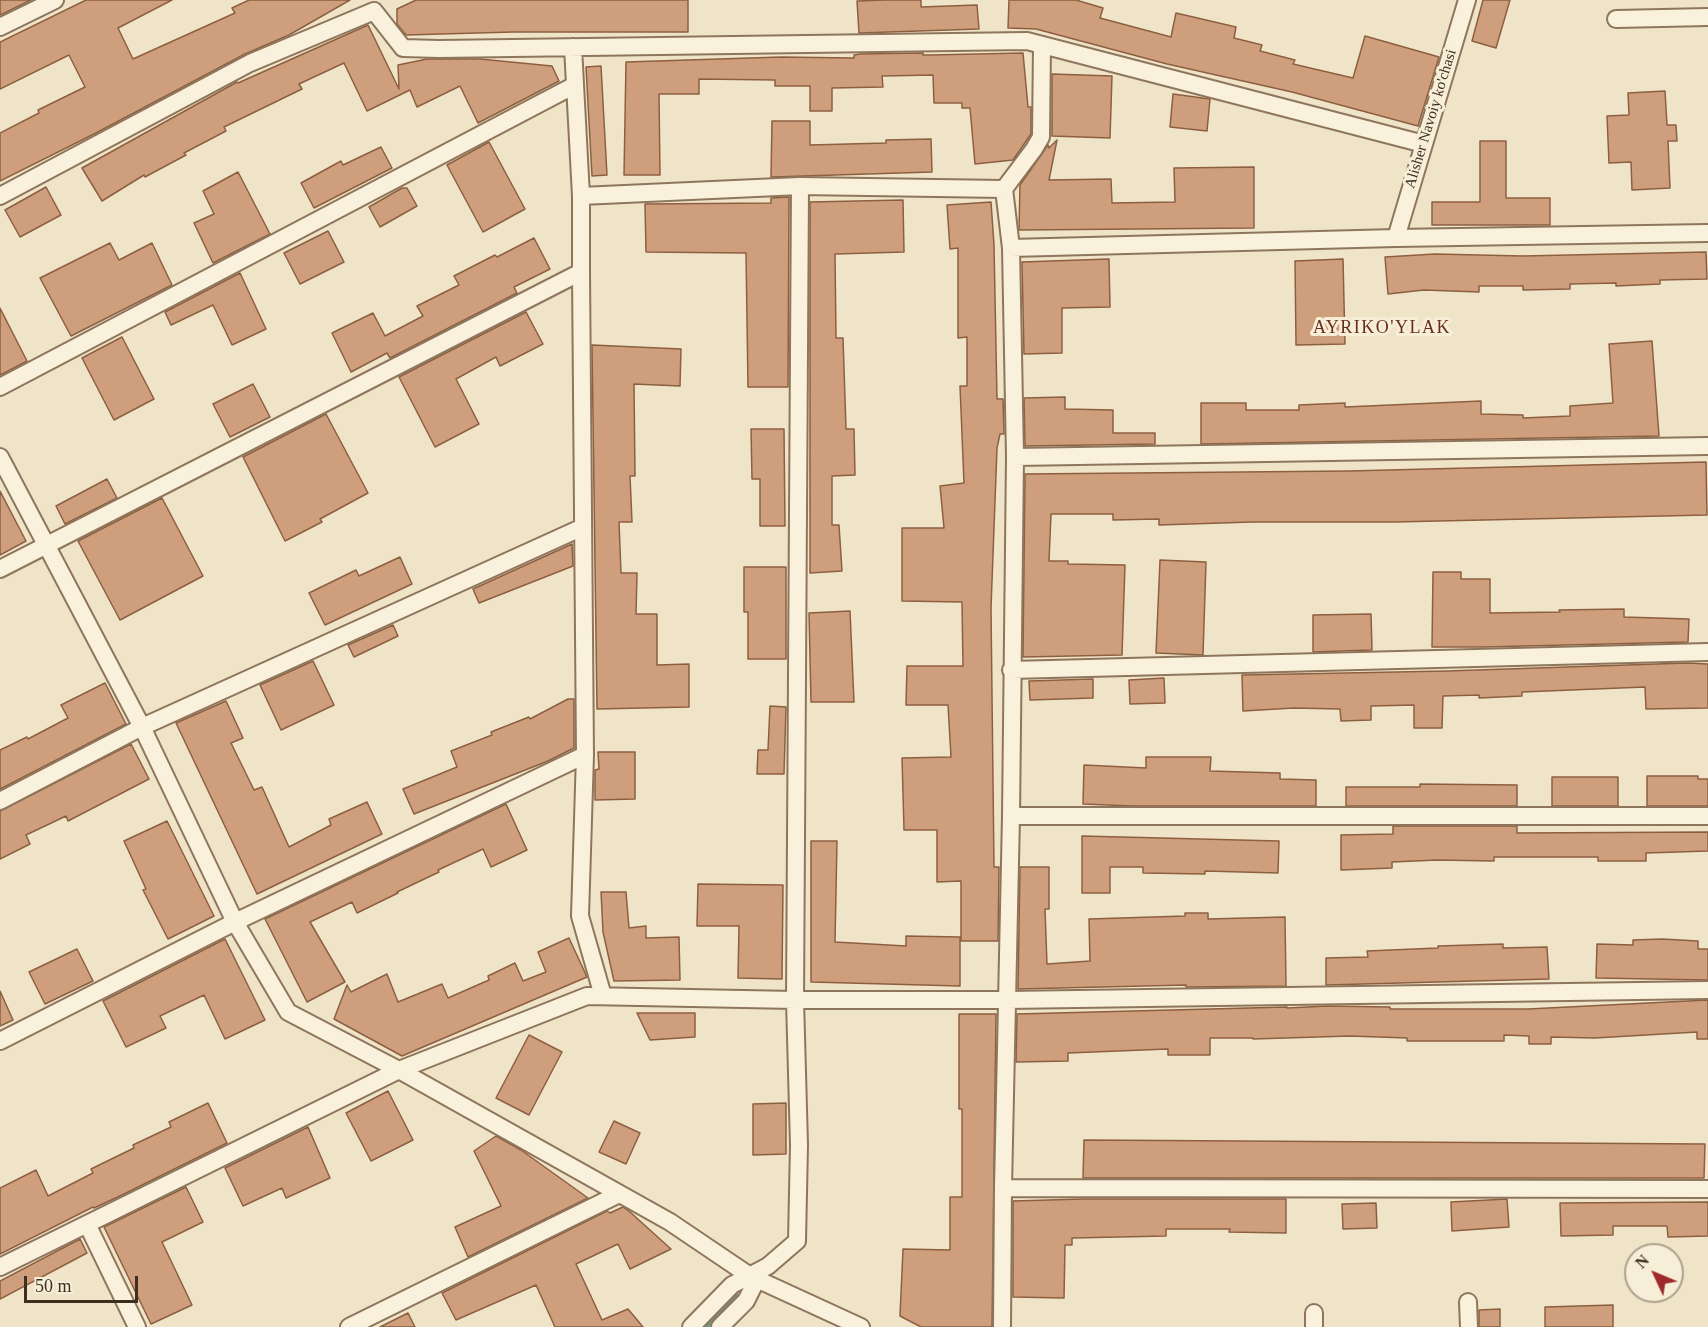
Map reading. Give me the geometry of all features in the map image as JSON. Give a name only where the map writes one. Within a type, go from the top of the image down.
[{"type":"street","points":[[0,27],[55,0]]},
{"type":"street","name":"Alisher Navoiy ko'chasi","points":[[1396,238],[1467,0]]},
{"type":"street","points":[[0,196],[250,63],[374,11],[403,48],[1027,41],[1424,144]]},
{"type":"street","points":[[1616,19],[1708,17]]},
{"type":"street","points":[[1002,1327],[1015,457],[1011,248],[1004,189],[1035,149],[1041,137],[1042,45]]},
{"type":"street","points":[[573,47],[581,195],[584,527],[585,754],[580,916],[603,996]]},
{"type":"street","points":[[0,387],[575,85]]},
{"type":"street","points":[[581,195],[800,186],[1004,189]]},
{"type":"street","points":[[691,1327],[732,1285],[753,1277],[796,1241],[799,1145],[795,1000],[800,186]]},
{"type":"street","points":[[1011,248],[1708,233]]},
{"type":"street","points":[[0,568],[581,272]]},
{"type":"street","points":[[1015,457],[1708,446]]},
{"type":"street","points":[[0,457],[142,728],[235,922],[288,1012],[399,1070],[670,1222],[753,1277],[861,1327]]},
{"type":"street","points":[[0,801],[142,728],[584,527]]},
{"type":"street","points":[[1011,670],[1708,652]]},
{"type":"street","points":[[0,1041],[235,922],[585,754]]},
{"type":"street","points":[[1011,816],[1708,816]]},
{"type":"street","points":[[0,1267],[399,1070],[587,996],[795,1000],[1007,1000],[1708,990]]},
{"type":"street","points":[[1003,1188],[1708,1189]]},
{"type":"street","points":[[349,1327],[619,1194]]},
{"type":"street","points":[[87,1224],[137,1327]]},
{"type":"street","points":[[720,1327],[746,1301],[753,1277]]},
{"type":"street","points":[[1468,1302],[1469,1327]]},
{"type":"building","points":[[0,0],[31,0],[0,15]]},
{"type":"building","points":[[86,0],[172,0],[118,28],[133,59],[235,13],[232,8],[249,0],[350,0],[289,35],[245,54],[0,181],[0,133],[39,113],[38,110],[85,87],[69,55],[0,89],[0,42]]},
{"type":"building","points":[[416,0],[688,0],[688,32],[513,32],[406,35],[397,24],[397,9]]},
{"type":"building","points":[[921,0],[921,7],[977,5],[979,29],[859,33],[857,1]]},
{"type":"building","points":[[1009,0],[1076,0],[1103,8],[1100,18],[1171,37],[1176,13],[1236,27],[1234,38],[1262,45],[1260,51],[1295,60],[1293,64],[1353,78],[1365,36],[1439,57],[1418,126],[1292,92],[1167,64],[1036,29],[1008,28]]},
{"type":"building","points":[[1483,0],[1510,0],[1496,48],[1472,41]]},
{"type":"building","points":[[368,25],[399,89],[398,65],[427,59],[480,59],[552,66],[559,81],[478,123],[460,86],[417,107],[410,90],[367,111],[344,63],[299,84],[302,89],[224,127],[226,131],[145,177],[144,175],[102,201],[82,168],[237,82]]},
{"type":"building","points":[[923,53],[923,55],[1023,53],[1028,107],[1031,107],[1031,134],[1013,160],[975,164],[970,108],[962,108],[962,103],[934,103],[933,75],[882,76],[883,87],[832,88],[832,111],[810,111],[810,86],[775,86],[775,80],[699,79],[699,94],[659,94],[660,175],[624,175],[626,62],[781,57],[854,58],[854,55],[860,54]]},
{"type":"building","points":[[601,66],[607,175],[592,176],[586,67]]},
{"type":"building","points":[[1052,74],[1112,76],[1110,138],[1052,136]]},
{"type":"building","points":[[1665,91],[1667,125],[1676,125],[1677,141],[1668,141],[1670,188],[1632,190],[1631,162],[1609,163],[1607,116],[1629,115],[1628,93]]},
{"type":"building","points":[[1173,94],[1210,99],[1207,131],[1170,127]]},
{"type":"building","points":[[772,121],[810,121],[810,145],[931,139],[932,172],[771,177]]},
{"type":"building","points":[[1057,140],[1049,180],[1111,179],[1112,203],[1175,202],[1174,168],[1254,167],[1254,228],[1019,230],[1020,185],[1048,145],[1049,148]]},
{"type":"building","points":[[1480,141],[1506,141],[1506,198],[1550,198],[1550,225],[1432,225],[1432,202],[1480,202]]},
{"type":"building","points":[[489,142],[525,209],[483,232],[447,165]]},
{"type":"building","points":[[381,147],[392,168],[314,208],[301,183],[341,161],[343,165]]},
{"type":"building","points":[[238,172],[270,234],[213,263],[194,223],[214,214],[203,191]]},
{"type":"building","points":[[46,187],[61,215],[20,237],[5,210]]},
{"type":"building","points":[[402,188],[407,188],[417,206],[380,227],[369,207]]},
{"type":"building","points":[[789,197],[788,387],[748,387],[746,253],[646,252],[645,204],[771,203],[771,198]]},
{"type":"building","points":[[903,200],[904,252],[835,254],[836,338],[843,338],[846,429],[854,429],[855,475],[832,476],[832,525],[839,525],[842,571],[810,573],[810,202]]},
{"type":"building","points":[[991,202],[997,399],[1003,399],[1004,434],[1000,434],[997,448],[991,608],[994,867],[999,867],[998,941],[961,941],[961,881],[937,882],[937,830],[904,830],[902,758],[951,757],[948,705],[906,705],[907,666],[963,666],[962,602],[902,601],[902,528],[944,528],[940,486],[964,483],[960,386],[967,386],[967,337],[958,338],[958,248],[950,249],[947,205]]},
{"type":"building","points":[[328,231],[344,262],[300,284],[284,253]]},
{"type":"building","points":[[534,238],[550,269],[514,287],[517,293],[390,358],[387,353],[351,372],[332,333],[373,313],[385,336],[423,316],[417,306],[459,285],[454,276]]},
{"type":"building","points":[[110,243],[119,260],[152,243],[172,285],[71,336],[40,278]]},
{"type":"building","points":[[1706,252],[1707,279],[1660,280],[1660,284],[1616,286],[1616,283],[1570,284],[1570,289],[1523,290],[1523,286],[1479,286],[1479,292],[1424,290],[1388,294],[1385,257],[1435,254],[1523,256]]},
{"type":"building","points":[[1109,259],[1110,307],[1062,308],[1062,353],[1024,354],[1022,262]]},
{"type":"building","points":[[1343,259],[1345,344],[1296,345],[1295,261]]},
{"type":"building","points":[[240,273],[266,329],[232,345],[213,305],[171,325],[165,312]]},
{"type":"building","points":[[0,308],[27,361],[0,375]]},
{"type":"building","points":[[526,312],[543,344],[500,366],[496,357],[456,379],[479,424],[435,447],[399,377]]},
{"type":"building","points":[[122,337],[154,399],[114,420],[82,358]]},
{"type":"building","points":[[1652,341],[1659,436],[1201,444],[1201,403],[1246,403],[1246,410],[1299,410],[1299,405],[1345,403],[1345,407],[1481,401],[1481,414],[1523,415],[1523,418],[1570,416],[1570,406],[1613,403],[1609,344]]},
{"type":"building","points":[[592,345],[681,349],[680,386],[634,384],[635,476],[630,476],[632,522],[619,522],[621,573],[637,573],[636,614],[657,614],[657,665],[689,664],[689,707],[597,709]]},
{"type":"building","points":[[253,384],[270,417],[230,437],[213,404]]},
{"type":"building","points":[[1065,397],[1065,409],[1113,410],[1113,433],[1155,433],[1155,444],[1025,446],[1024,398]]},
{"type":"building","points":[[326,414],[368,493],[320,519],[322,522],[285,541],[243,457]]},
{"type":"building","points":[[751,429],[784,429],[785,526],[760,526],[760,479],[752,479]]},
{"type":"building","points":[[1706,462],[1707,515],[1159,525],[1159,519],[1113,520],[1113,514],[1051,514],[1049,561],[1068,561],[1068,564],[1125,565],[1122,655],[1023,657],[1025,474],[1349,471]]},
{"type":"building","points":[[107,479],[117,498],[65,524],[56,506]]},
{"type":"building","points":[[0,491],[26,541],[0,555]]},
{"type":"building","points":[[162,498],[203,576],[120,620],[78,541]]},
{"type":"building","points":[[572,544],[573,566],[479,603],[473,589]]},
{"type":"building","points":[[400,557],[412,584],[325,625],[309,593],[356,570],[359,576]]},
{"type":"building","points":[[1160,560],[1206,562],[1203,655],[1156,653]]},
{"type":"building","points":[[744,567],[786,567],[786,659],[748,659],[748,612],[744,612]]},
{"type":"building","points":[[1433,572],[1461,572],[1461,579],[1490,579],[1490,613],[1624,609],[1624,617],[1689,619],[1688,642],[1432,647]]},
{"type":"building","points":[[850,611],[854,702],[811,702],[809,613]]},
{"type":"building","points":[[1371,614],[1372,650],[1313,652],[1313,615]]},
{"type":"building","points":[[393,625],[398,636],[354,657],[348,645]]},
{"type":"building","points":[[313,661],[334,705],[281,730],[260,685]]},
{"type":"building","points":[[1708,664],[1708,708],[1646,709],[1645,687],[1522,692],[1522,696],[1479,698],[1479,695],[1443,696],[1442,728],[1414,728],[1414,705],[1371,706],[1371,720],[1341,721],[1340,709],[1294,708],[1243,711],[1242,675]]},
{"type":"building","points":[[1164,678],[1165,703],[1130,704],[1129,680]]},
{"type":"building","points":[[1093,679],[1093,698],[1030,700],[1029,681]]},
{"type":"building","points":[[105,683],[126,724],[0,789],[0,750],[27,737],[28,739],[68,718],[61,705]]},
{"type":"building","points":[[568,699],[574,699],[574,748],[548,761],[414,814],[403,789],[457,767],[451,751],[492,735],[491,732],[529,717],[530,719]]},
{"type":"building","points":[[226,701],[243,738],[231,743],[254,790],[262,787],[289,847],[331,825],[329,819],[367,802],[382,834],[257,894],[176,723]]},
{"type":"building","points":[[770,706],[786,707],[784,774],[757,774],[758,750],[768,750]]},
{"type":"building","points":[[131,744],[149,779],[68,821],[66,816],[26,835],[30,844],[0,859],[0,811]]},
{"type":"building","points":[[598,752],[635,752],[635,799],[595,800],[595,770],[599,769]]},
{"type":"building","points":[[1146,757],[1211,757],[1210,771],[1280,773],[1280,779],[1316,780],[1316,806],[1083,804],[1084,765],[1146,768]]},
{"type":"building","points":[[1647,776],[1698,776],[1698,779],[1708,779],[1708,806],[1647,806]]},
{"type":"building","points":[[1552,777],[1618,777],[1618,806],[1552,806]]},
{"type":"building","points":[[1420,784],[1517,785],[1517,806],[1346,806],[1346,787],[1420,787]]},
{"type":"building","points":[[506,804],[527,850],[491,867],[483,849],[357,913],[352,902],[310,922],[345,982],[307,1002],[265,919]]},
{"type":"building","points":[[167,821],[214,916],[168,939],[143,890],[146,889],[124,841]]},
{"type":"building","points":[[1393,826],[1517,826],[1517,833],[1708,832],[1708,851],[1646,853],[1646,861],[1598,861],[1598,857],[1494,857],[1494,861],[1392,862],[1392,868],[1341,870],[1341,835],[1393,834]]},
{"type":"building","points":[[1082,836],[1279,841],[1278,873],[1205,871],[1205,874],[1143,873],[1143,867],[1110,867],[1110,893],[1082,893]]},
{"type":"building","points":[[811,841],[837,841],[835,942],[906,946],[906,936],[960,937],[960,986],[811,982]]},
{"type":"building","points":[[1020,867],[1049,867],[1049,909],[1045,909],[1047,964],[1090,961],[1089,919],[1185,916],[1185,913],[1208,913],[1208,919],[1285,917],[1286,986],[1186,987],[1186,985],[1018,989]]},
{"type":"building","points":[[698,884],[783,885],[782,979],[738,978],[739,926],[697,926]]},
{"type":"building","points":[[601,892],[626,892],[629,928],[646,926],[646,938],[679,937],[680,980],[614,981],[603,932]]},
{"type":"building","points":[[569,938],[587,977],[402,1056],[334,1019],[347,985],[351,992],[387,974],[398,1002],[442,984],[448,998],[489,980],[488,976],[515,963],[523,981],[546,972],[538,952]]},
{"type":"building","points":[[225,939],[265,1020],[225,1039],[204,995],[160,1016],[166,1028],[126,1047],[103,1001]]},
{"type":"building","points":[[1633,940],[1698,941],[1698,949],[1708,949],[1708,980],[1596,978],[1597,944],[1633,945]]},
{"type":"building","points":[[1503,944],[1503,948],[1547,947],[1549,979],[1326,985],[1326,958],[1368,957],[1367,951]]},
{"type":"building","points":[[77,949],[93,981],[45,1004],[29,972]]},
{"type":"building","points":[[0,991],[13,1020],[0,1026]]},
{"type":"building","points":[[1708,1000],[1708,1039],[1697,1039],[1697,1032],[1595,1038],[1551,1037],[1551,1044],[1529,1044],[1529,1036],[1504,1035],[1504,1041],[1407,1041],[1407,1038],[1350,1036],[1210,1038],[1210,1055],[1168,1055],[1168,1049],[1068,1053],[1068,1061],[1016,1062],[1017,1014],[1327,1006],[1390,1007],[1390,1009],[1528,1009]]},
{"type":"building","points":[[637,1013],[695,1013],[695,1037],[650,1040]]},
{"type":"building","points":[[959,1014],[996,1014],[992,1327],[921,1327],[900,1316],[903,1249],[950,1250],[950,1197],[962,1197]]},
{"type":"building","points":[[529,1035],[562,1052],[529,1115],[496,1098]]},
{"type":"building","points":[[388,1091],[413,1140],[371,1161],[346,1113]]},
{"type":"building","points":[[208,1103],[227,1143],[0,1254],[0,1188],[36,1170],[48,1196],[93,1173],[91,1169],[134,1148],[133,1145],[171,1127],[169,1122]]},
{"type":"building","points":[[786,1103],[786,1154],[753,1155],[753,1104]]},
{"type":"building","points":[[614,1121],[640,1133],[626,1164],[599,1152]]},
{"type":"building","points":[[308,1127],[330,1178],[286,1198],[282,1188],[243,1206],[225,1168]]},
{"type":"building","points":[[496,1136],[521,1150],[588,1198],[468,1257],[455,1227],[501,1206],[474,1151]]},
{"type":"building","points":[[1084,1140],[1705,1144],[1704,1178],[1083,1178]]},
{"type":"building","points":[[186,1187],[203,1222],[162,1242],[192,1305],[151,1324],[104,1227]]},
{"type":"building","points":[[1286,1199],[1286,1233],[1229,1232],[1230,1229],[1166,1229],[1166,1236],[1072,1238],[1072,1245],[1065,1245],[1064,1298],[1013,1297],[1013,1201]]},
{"type":"building","points":[[1507,1199],[1509,1227],[1452,1231],[1451,1202]]},
{"type":"building","points":[[1708,1202],[1708,1236],[1668,1237],[1667,1226],[1613,1226],[1613,1235],[1561,1236],[1560,1203]]},
{"type":"building","points":[[1376,1203],[1377,1228],[1343,1229],[1342,1204]]},
{"type":"building","points":[[623,1207],[671,1249],[630,1269],[618,1244],[576,1264],[602,1320],[628,1309],[643,1327],[555,1327],[536,1285],[456,1320],[442,1293],[607,1211],[610,1213]]},
{"type":"building","points":[[80,1239],[87,1253],[0,1299],[0,1281]]},
{"type":"building","points":[[1613,1305],[1613,1327],[1545,1327],[1545,1307]]},
{"type":"building","points":[[1500,1309],[1500,1327],[1479,1327],[1479,1310]]},
{"type":"building","points":[[408,1313],[415,1327],[380,1327]]},
{"type":"waterway","points":[[706,1327],[736,1295]]},
{"type":"district","name":"AYRIKO'YLAK","points":[[1382,328]]}]
